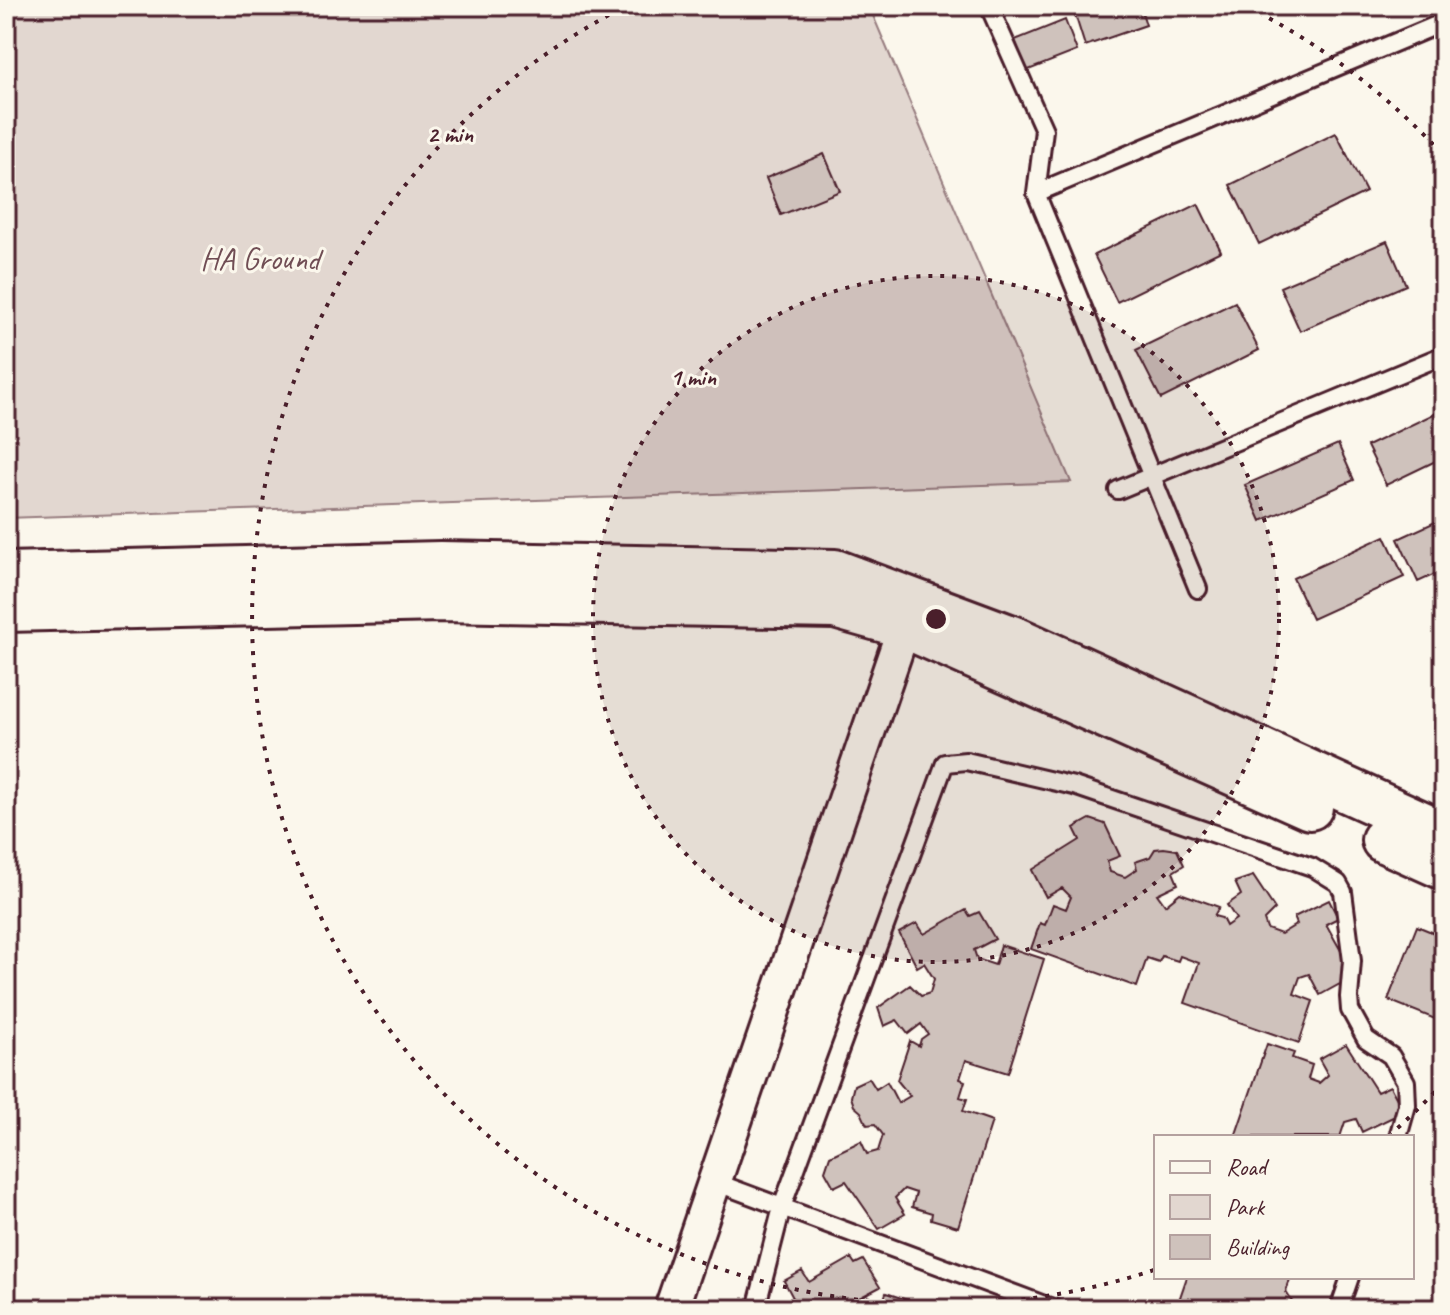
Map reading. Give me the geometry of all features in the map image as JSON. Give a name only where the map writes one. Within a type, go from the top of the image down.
[{"type":"street","points":[[6,575],[440,564],[835,572],[910,613],[1440,845]]},
{"type":"street","points":[[6,609],[441,599],[835,606],[910,613]]},
{"type":"street","points":[[671,1309],[910,613]]},
{"type":"lane","points":[[989,6],[1044,130],[1036,193],[1198,589]]},
{"type":"lane","points":[[1036,193],[1444,22]]},
{"type":"lane","points":[[1118,490],[1444,355]]},
{"type":"lane","points":[[756,1309],[782,1207],[945,763],[966,761],[1074,786],[1312,867],[1338,883],[1343,892],[1352,961],[1350,1010],[1366,1039],[1391,1056],[1406,1082],[1407,1105],[1399,1135]]},
{"type":"lane","points":[[715,1182],[1055,1309]]},
{"type":"lane","points":[[1339,1309],[1349,1279]]},
{"type":"green space","name":"HA Ground","points":[[6,6],[869,6],[1071,482],[6,518]]},
{"type":"building","points":[[1140,6],[1146,25],[1085,46],[1073,8]]},
{"type":"building","points":[[1065,20],[1077,51],[1026,71],[1015,40]]},
{"type":"building","points":[[1336,133],[1366,192],[1259,244],[1230,185]]},
{"type":"building","points":[[824,154],[840,191],[781,215],[766,178]]},
{"type":"building","points":[[1198,204],[1221,251],[1117,302],[1094,255]]},
{"type":"building","points":[[1387,241],[1406,285],[1300,331],[1280,287]]},
{"type":"building","points":[[1235,302],[1259,350],[1161,399],[1136,350]]},
{"type":"building","points":[[1444,409],[1444,457],[1386,485],[1367,446]]},
{"type":"building","points":[[1338,444],[1354,480],[1261,521],[1245,485]]},
{"type":"building","points":[[1444,518],[1444,570],[1418,582],[1398,539]]},
{"type":"building","points":[[1385,536],[1404,577],[1312,619],[1293,578]]},
{"type":"building","points":[[1090,819],[1105,824],[1120,856],[1107,861],[1110,872],[1125,877],[1137,869],[1135,862],[1150,857],[1155,849],[1177,850],[1184,865],[1173,872],[1178,884],[1157,894],[1165,905],[1180,893],[1219,907],[1214,916],[1222,918],[1226,926],[1236,919],[1227,905],[1241,895],[1235,882],[1253,876],[1275,909],[1264,920],[1267,929],[1281,934],[1297,924],[1294,917],[1329,900],[1338,918],[1326,924],[1350,967],[1343,971],[1347,980],[1320,995],[1309,974],[1300,977],[1294,994],[1313,1001],[1299,1043],[1185,1003],[1199,963],[1180,956],[1178,961],[1162,956],[1159,962],[1147,958],[1137,987],[1031,949],[1040,923],[1045,925],[1053,904],[1066,909],[1071,897],[1062,888],[1046,897],[1032,870],[1080,840],[1074,828]]},
{"type":"building","points":[[966,910],[970,916],[979,912],[995,939],[974,950],[977,959],[995,965],[1001,945],[1044,959],[1008,1073],[966,1060],[960,1079],[965,1081],[960,1097],[967,1099],[963,1111],[992,1121],[958,1227],[931,1219],[932,1213],[912,1207],[916,1193],[904,1189],[895,1198],[905,1214],[879,1229],[846,1181],[834,1187],[825,1171],[830,1156],[861,1141],[867,1154],[878,1151],[883,1135],[875,1124],[867,1125],[854,1106],[851,1097],[854,1085],[869,1078],[876,1089],[887,1082],[898,1103],[910,1096],[897,1080],[910,1041],[919,1046],[921,1039],[928,1034],[921,1024],[908,1034],[897,1020],[884,1026],[878,1008],[910,985],[921,996],[930,993],[934,979],[924,963],[917,967],[899,933],[917,923],[924,934]]},
{"type":"building","points":[[1417,926],[1444,937],[1444,1010],[1440,1021],[1388,1000]]},
{"type":"building","points":[[1267,1044],[1294,1053],[1292,1058],[1312,1065],[1308,1079],[1319,1083],[1328,1075],[1319,1059],[1346,1044],[1377,1092],[1390,1086],[1399,1103],[1393,1117],[1362,1132],[1356,1119],[1345,1122],[1341,1135],[1236,1135]]},
{"type":"building","points":[[851,1258],[855,1264],[863,1260],[880,1287],[859,1298],[862,1307],[868,1309],[799,1309],[784,1281],[802,1271],[809,1282]]},
{"type":"building","points":[[1186,1279],[1290,1279],[1286,1292],[1296,1308],[1303,1305],[1305,1309],[1233,1309],[1225,1306],[1224,1309],[1176,1309]]},
{"type":"building","points":[[886,1293],[929,1307],[881,1309]]}]
